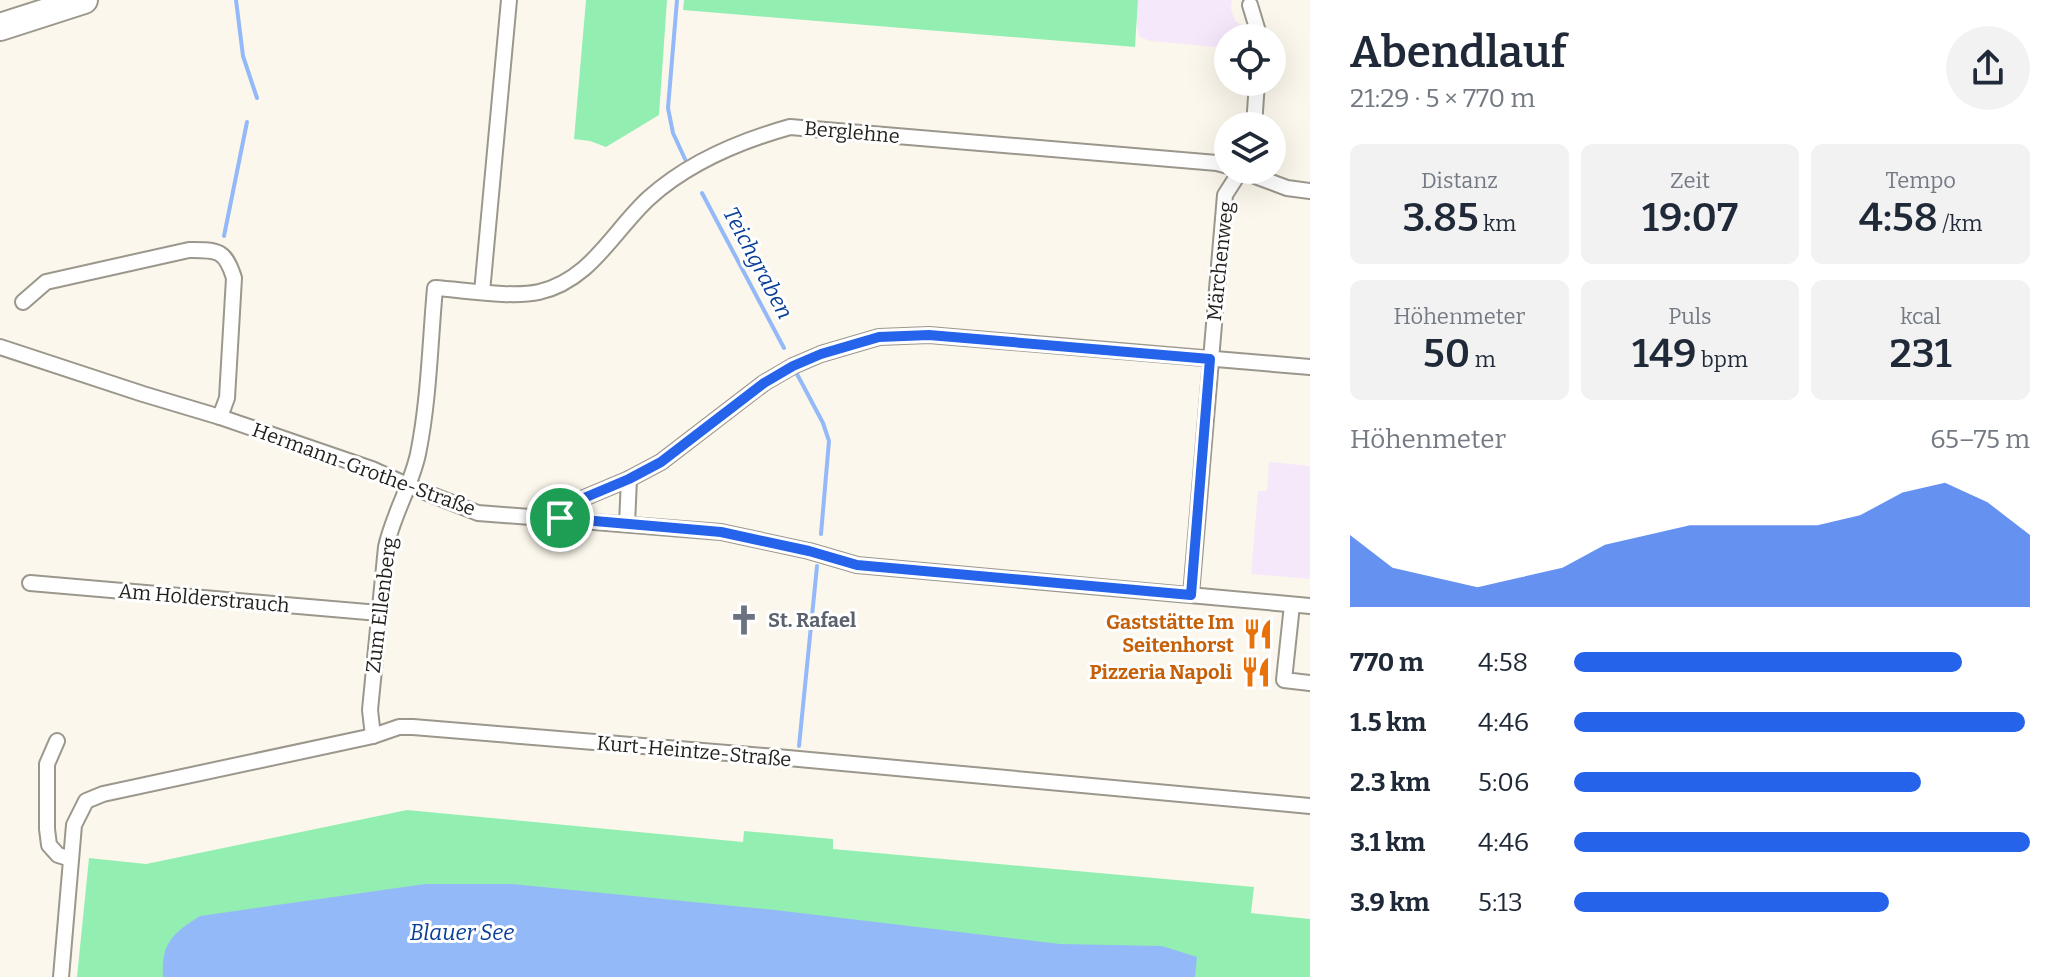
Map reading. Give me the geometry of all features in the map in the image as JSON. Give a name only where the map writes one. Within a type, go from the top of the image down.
[{"type":"highway","points":[[0,27],[84,0]]},
{"type":"street","points":[[482,292],[509,0]]},
{"type":"street","points":[[1250,5],[1256,24]]},
{"type":"street","name":"Berglehne","points":[[435,288],[537,292],[559,285],[590,265],[649,198],[691,166],[750,138],[790,127],[1214,163]]},
{"type":"street","name":"Märchenweg","points":[[1191,595],[1225,195],[1232,184]]},
{"type":"street","points":[[1277,184],[1310,191]]},
{"type":"street","points":[[23,302],[46,282],[189,250],[222,253],[229,262],[234,278],[227,398],[220,417]]},
{"type":"street","name":"Zum Ellenberg","points":[[373,736],[370,710],[388,537],[417,456],[435,288]]},
{"type":"street","points":[[560,518],[572,503],[661,462],[764,383],[793,366],[821,354],[879,337],[929,335],[1310,367]]},
{"type":"street","name":"Hermann-Grothe-Straße","points":[[0,347],[372,469],[478,513],[721,532],[857,565],[1310,606]]},
{"type":"street","points":[[627,524],[629,479]]},
{"type":"street","name":"Am Holderstrauch","points":[[30,583],[379,613]]},
{"type":"street","points":[[1292,605],[1284,680],[1310,683]]},
{"type":"street","name":"Kurt-Heintze-Straße","points":[[71,859],[74,825],[86,801],[103,794],[373,736],[399,727],[773,757],[1310,806]]},
{"type":"street","points":[[57,741],[47,764],[47,829],[49,845],[58,855],[71,859],[61,977]]},
{"type":"shaded area","points":[[1138,0],[1232,0],[1231,9],[1235,21],[1240,24],[1214,24],[1214,47],[1150,41],[1139,37]]},
{"type":"shaded area","points":[[1269,462],[1310,466],[1310,579],[1251,574],[1258,491],[1267,491]]},
{"type":"green space","points":[[586,0],[667,0],[659,115],[606,147],[574,139]]},
{"type":"green space","points":[[684,0],[1138,0],[1135,47],[683,10]]},
{"type":"green space","points":[[407,810],[743,842],[744,831],[833,839],[833,849],[1254,887],[1251,913],[1310,919],[1310,977],[77,977],[89,858],[146,864]]},
{"type":"water","name":"Blauer See","points":[[425,884],[512,884],[775,910],[1060,944],[1162,946],[1197,957],[1195,977],[163,977],[164,956],[171,940],[200,916]]},
{"type":"waterway","points":[[236,0],[243,56],[257,98]]},
{"type":"waterway","name":"Teichgraben","points":[[677,0],[668,108],[673,133],[685,159]]},
{"type":"waterway","points":[[224,236],[247,122]]},
{"type":"waterway","name":"Teichgraben","points":[[702,193],[784,348]]},
{"type":"waterway","name":"Teichgraben","points":[[797,374],[829,441],[821,534]]},
{"type":"waterway","name":"Teichgraben","points":[[799,746],[817,566]]},
{"type":"place","name":"St. Rafael","points":[[744,620]]},
{"type":"place","name":"Gaststätte Im Seitenhorst","points":[[1258,634]]},
{"type":"place","name":"Pizzeria Napoli","points":[[1256,672]]},
{"type":"route","points":[[929,335],[1210,359],[1191,595],[857,565],[721,532],[560,518],[572,503],[661,462],[764,383],[793,366],[821,354],[879,337],[929,335]]}]
